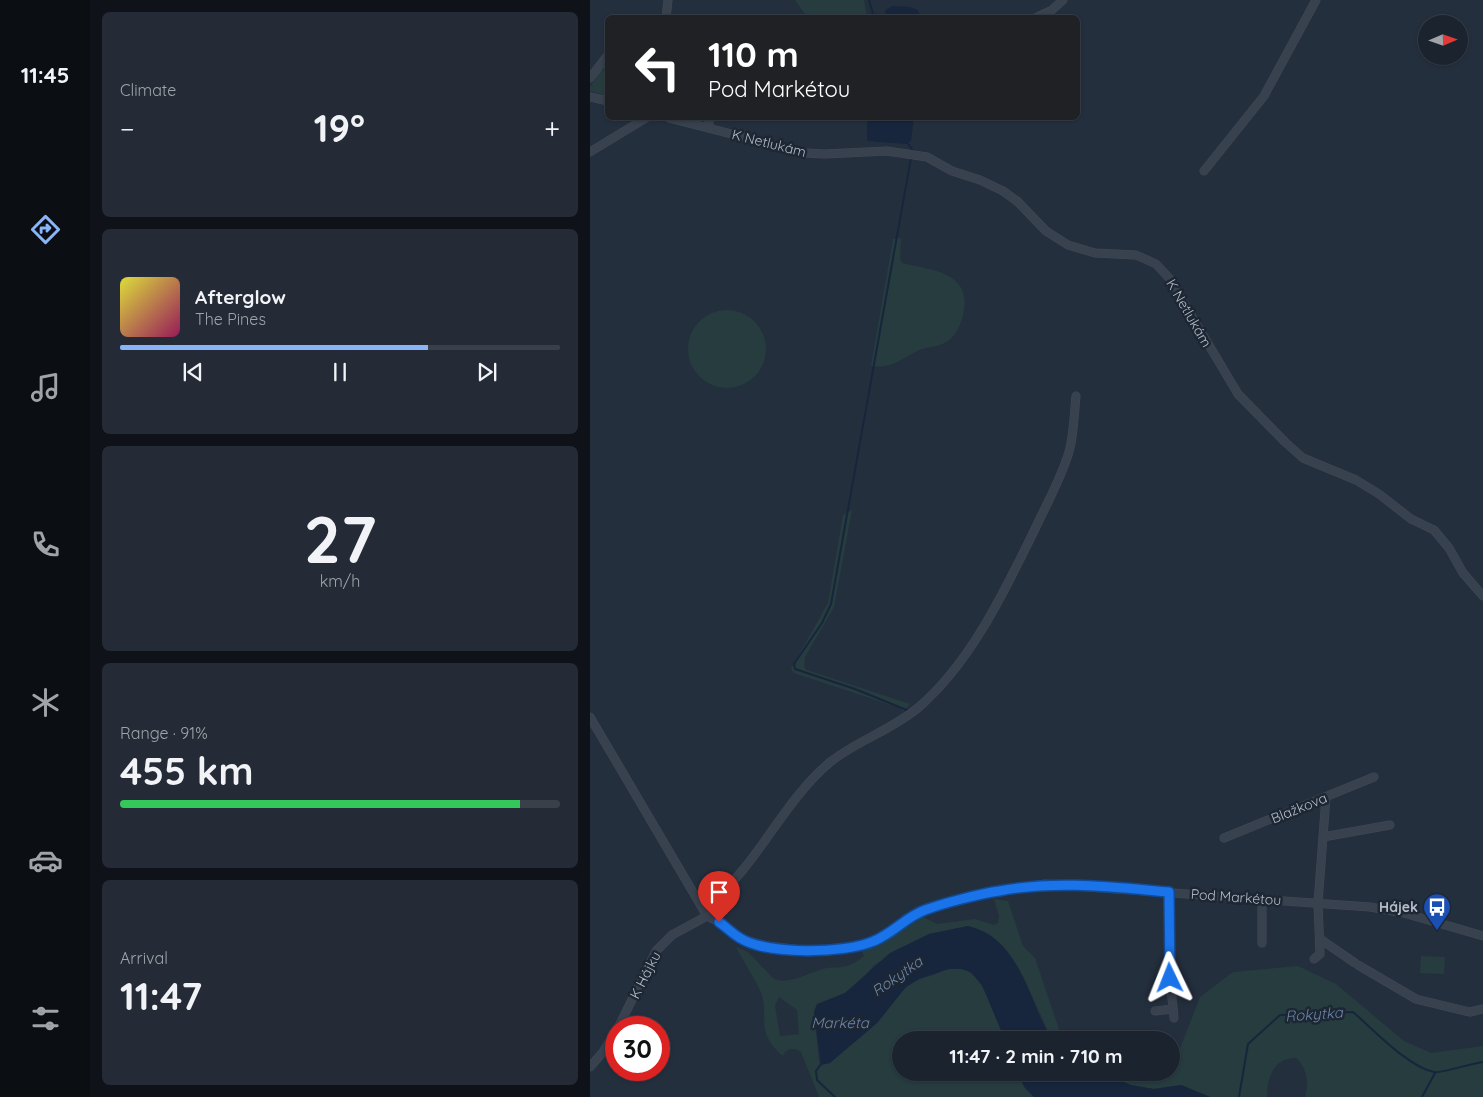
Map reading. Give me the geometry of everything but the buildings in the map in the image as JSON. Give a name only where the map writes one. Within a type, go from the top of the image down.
[{"type":"street","points":[[666,15],[668,0]]},
{"type":"street","points":[[1041,15],[1052,10],[1064,0]]},
{"type":"street","points":[[1204,171],[1264,96],[1316,0]]},
{"type":"street","points":[[590,78],[605,59]]},
{"type":"street","points":[[590,97],[605,100]]},
{"type":"street","points":[[590,152],[643,120]]},
{"type":"street","name":"K Netlukám","points":[[677,120],[804,153],[825,154],[887,151],[927,157],[952,171],[980,180],[1003,191],[1046,231],[1068,245],[1094,253],[1136,255],[1151,260],[1169,278],[1238,394],[1285,442],[1303,458],[1347,476],[1372,489],[1411,519],[1438,534],[1463,573],[1483,596]]},
{"type":"street","points":[[709,120],[709,128]]},
{"type":"street","points":[[707,916],[712,905],[740,875],[799,794],[814,777],[830,762],[919,707],[939,688],[957,664],[1010,580],[1057,482],[1072,441],[1076,396]]},
{"type":"street","points":[[590,717],[707,916]]},
{"type":"street","name":"Blažkova","points":[[1224,838],[1374,777]]},
{"type":"street","points":[[1314,959],[1320,954],[1318,903],[1326,797]]},
{"type":"street","points":[[1323,837],[1390,825]]},
{"type":"street","name":"Pod Markétou","points":[[707,916],[719,922],[741,939],[767,946],[812,951],[849,947],[872,942],[890,934],[911,917],[927,909],[998,891],[1060,884],[1382,908],[1483,936]]},
{"type":"street","points":[[1169,892],[1170,978],[1174,1018]]},
{"type":"street","points":[[1262,899],[1262,943]]},
{"type":"street","name":"K Hájku","points":[[624,1016],[656,951],[672,934],[707,916]]},
{"type":"street","points":[[1320,939],[1356,964],[1416,999],[1470,1012],[1483,1009]]},
{"type":"street","points":[[1155,1011],[1173,1009]]},
{"type":"street","name":"K Hájku","points":[[590,1067],[605,1049]]},
{"type":"green space","points":[[795,0],[864,0],[867,15],[806,15]]},
{"type":"green space","points":[[602,69],[605,73],[605,95],[590,91],[590,87]]},
{"type":"green space","points":[[901,238],[900,259],[902,263],[946,274],[954,280],[961,287],[964,297],[964,310],[957,330],[945,343],[921,349],[890,365],[871,366],[893,239]]},
{"type":"green space","points":[[719,310],[735,310],[749,316],[760,327],[766,341],[766,357],[760,371],[749,382],[735,388],[719,388],[705,382],[694,371],[688,357],[688,341],[694,327],[705,316]]},
{"type":"green space","points":[[852,510],[834,607],[805,657],[804,667],[807,670],[910,704],[904,711],[794,673],[791,669],[828,603],[843,515]]},
{"type":"green space","points":[[994,899],[1008,901],[1023,946],[1035,958],[1060,1031],[1048,1031],[1023,976],[968,926],[929,934],[874,965],[860,982],[845,993],[817,1005],[814,1012],[819,1062],[821,1065],[863,1035],[880,1019],[901,992],[911,983],[948,970],[963,969],[970,973],[984,989],[1002,1031],[892,1031],[892,1081],[1021,1081],[1034,1097],[819,1097],[801,1052],[796,1049],[790,1049],[783,1056],[768,1038],[764,1022],[764,1006],[759,988],[736,947],[748,952],[773,978],[785,981],[827,968],[844,967],[852,964],[864,956],[861,949],[894,935],[923,917],[937,924],[975,919],[994,925],[998,923],[999,916]],"holes":[[[779,997],[797,1010],[799,1034],[780,1036],[775,1006]]]},
{"type":"green space","points":[[1421,956],[1445,957],[1444,974],[1420,973]]},
{"type":"green space","points":[[1298,966],[1336,984],[1404,1041],[1431,1053],[1483,1046],[1483,1097],[1305,1097],[1307,1086],[1305,1071],[1296,1058],[1282,1061],[1273,1070],[1268,1083],[1267,1097],[1210,1097],[1181,1085],[1154,1089],[1131,1085],[1121,1081],[1180,1081],[1180,1049],[1200,997],[1233,972]]},
{"type":"water","points":[[893,6],[910,7],[918,10],[919,15],[886,15],[885,10]]},
{"type":"water","points":[[867,120],[914,120],[911,141],[906,144],[867,141]]},
{"type":"water","name":"Markéta","points":[[968,926],[986,933],[1000,943],[1012,957],[1021,973],[1048,1031],[1001,1031],[982,985],[971,972],[961,969],[948,969],[919,979],[906,987],[877,1023],[830,1063],[821,1065],[814,1012],[817,1004],[845,993],[890,953],[929,934]]},
{"type":"water","points":[[1021,1081],[1121,1081],[1131,1085],[1154,1089],[1181,1085],[1210,1097],[1034,1097]]},
{"type":"waterway","points":[[869,0],[873,15]]},
{"type":"waterway","points":[[906,141],[912,149]]},
{"type":"waterway","points":[[909,711],[855,689],[795,669],[794,664],[822,623],[831,604],[911,158]]},
{"type":"waterway","name":"Rokytka","points":[[1239,1097],[1248,1044],[1280,1015],[1353,1012],[1402,1055],[1424,1069],[1434,1072],[1483,1062]]},
{"type":"waterway","name":"Rokytka","points":[[821,1064],[816,1071],[817,1080],[835,1097]]},
{"type":"waterway","points":[[1422,1097],[1435,1073]]},
{"type":"place","name":"Hájek","points":[[1437,931]]},
{"type":"route","points":[[719,922],[741,939],[767,946],[812,951],[858,946],[872,942],[890,934],[911,917],[927,909],[998,891],[1045,884],[1060,884],[1169,892],[1170,978]]}]
